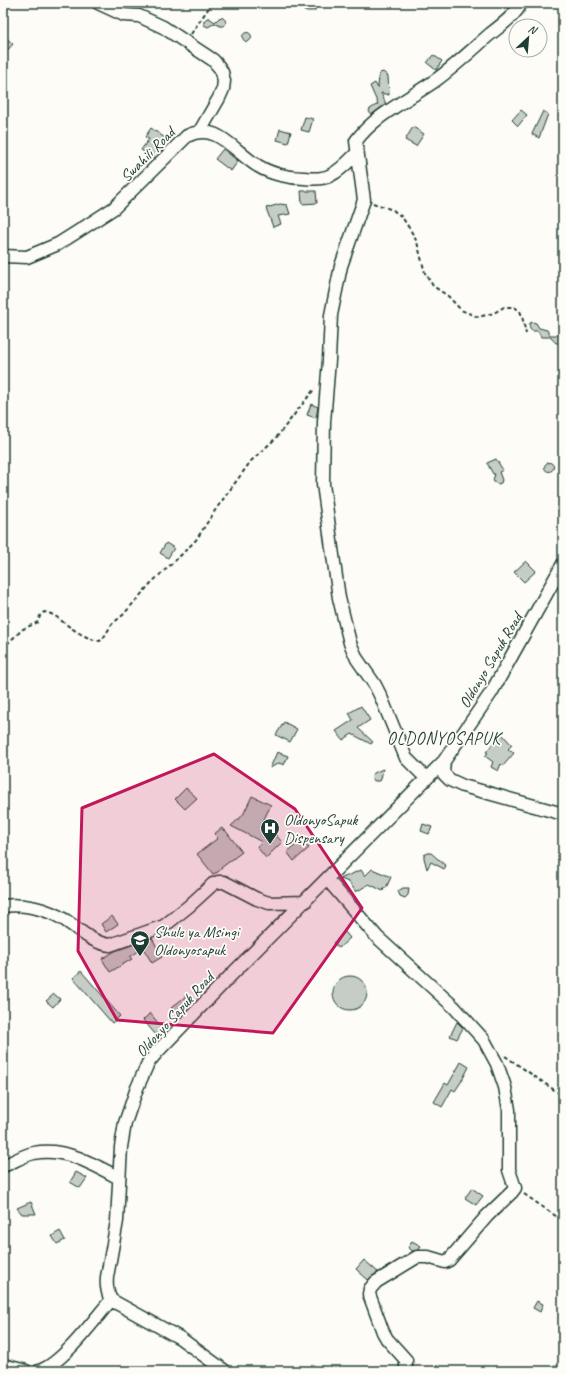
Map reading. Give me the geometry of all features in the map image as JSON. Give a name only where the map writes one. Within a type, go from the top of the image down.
[{"type":"street","points":[[98,3],[124,15],[139,16],[153,22],[172,32],[213,60],[222,72],[224,82],[219,98],[200,131]]},
{"type":"street","points":[[426,778],[406,758],[381,697],[375,685],[357,659],[350,643],[339,598],[323,484],[324,422],[331,315],[337,284],[348,244],[364,200],[356,141],[362,133],[377,120],[437,79],[508,20],[521,3]]},
{"type":"street","name":"Swahili Road","points":[[3,256],[27,257],[58,244],[114,208],[187,136],[200,131],[219,136],[258,166],[286,177],[314,179],[330,176],[357,153]]},
{"type":"street","name":"Oldonyo Sapuk Road","points":[[111,1300],[106,1286],[117,1221],[121,1147],[125,1123],[148,1063],[208,998],[444,761],[491,693],[563,564]]},
{"type":"street","points":[[444,761],[443,773],[450,780],[463,786],[563,814]]},
{"type":"street","points":[[327,879],[377,937],[454,1007],[484,1040],[497,1064],[505,1087],[509,1110],[509,1170],[515,1188],[507,1198],[487,1216],[449,1260],[445,1262],[428,1257],[417,1257],[376,1282],[370,1289],[369,1294],[382,1332],[406,1360],[406,1371]]},
{"type":"street","points":[[3,906],[10,905],[42,910],[65,920],[95,942],[110,945],[164,926],[189,906],[209,887],[218,882],[224,882],[257,899],[269,903],[305,902]]},
{"type":"street","points":[[3,1166],[33,1153],[55,1151],[69,1154],[119,1178]]},
{"type":"street","points":[[39,1371],[46,1369],[53,1364],[111,1300],[180,1338],[225,1371]]},
{"type":"street","points":[[3,1365],[26,1371]]},
{"type":"path","points":[[186,42],[212,3]]},
{"type":"path","points":[[364,200],[393,210],[402,217],[417,242],[425,273],[433,286],[448,296],[461,310],[478,317],[494,313],[504,307],[514,308],[520,311],[526,334]]},
{"type":"path","points":[[3,650],[8,643],[23,629],[38,622],[40,616],[44,612],[53,614],[81,634],[93,640],[100,641],[112,624],[123,615],[150,583],[196,540],[216,509],[251,461],[276,438],[328,374]]},
{"type":"path","points":[[502,1054],[563,1096]]},
{"type":"path","points":[[515,1188],[563,1221]]},
{"type":"highlighted area","points":[[214,754],[295,809],[362,908],[273,1033],[117,1020],[78,951],[82,808]]},
{"type":"building","points":[[304,3],[315,3],[315,11],[304,11]]},
{"type":"building","points":[[222,17],[226,21],[225,25],[223,26],[215,23],[208,27],[204,25],[204,21],[207,18],[215,22]]},
{"type":"building","points":[[247,32],[252,37],[247,42],[242,37]]},
{"type":"building","points":[[3,35],[13,44],[3,55]]},
{"type":"building","points":[[433,55],[442,61],[436,70],[427,63]]},
{"type":"building","points":[[383,72],[388,76],[389,95],[381,93],[386,104],[371,115],[369,111],[370,109],[378,104],[370,86],[375,83],[378,88],[379,75]]},
{"type":"building","points":[[521,110],[527,115],[518,126],[512,120]]},
{"type":"building","points":[[543,111],[548,114],[539,138],[532,134]]},
{"type":"building","points":[[305,117],[313,119],[309,132],[301,130]]},
{"type":"building","points":[[413,127],[424,134],[416,146],[405,140]]},
{"type":"building","points":[[151,128],[165,138],[152,157],[141,150],[149,139],[145,137]]},
{"type":"building","points":[[280,129],[291,132],[288,143],[277,140]]},
{"type":"building","points":[[223,149],[238,161],[231,171],[215,159]]},
{"type":"building","points":[[301,191],[316,191],[317,203],[302,204]]},
{"type":"building","points":[[280,204],[287,205],[290,214],[278,216],[281,224],[273,227],[266,208]]},
{"type":"building","points":[[532,322],[536,323],[539,328],[547,330],[550,335],[560,335],[562,338],[561,341],[556,343],[550,337],[541,337],[538,331],[532,331],[530,329],[529,324]]},
{"type":"building","points":[[311,404],[318,407],[316,418],[307,415]]},
{"type":"building","points":[[496,459],[503,470],[499,472],[502,480],[501,483],[498,484],[494,482],[493,480],[495,474],[493,474],[487,463]]},
{"type":"building","points":[[549,462],[554,467],[549,472],[544,467]]},
{"type":"building","points":[[166,543],[174,548],[168,558],[160,553]]},
{"type":"building","points":[[526,561],[536,571],[524,582],[514,572]]},
{"type":"building","points":[[361,706],[370,720],[358,728],[373,742],[371,744],[352,734],[343,740],[336,731],[353,720],[349,713]]},
{"type":"building","points":[[284,722],[297,729],[290,742],[276,735]]},
{"type":"building","points":[[501,733],[512,745],[508,749],[514,753],[503,766],[501,764],[498,771],[491,767],[493,762],[485,756],[488,753],[486,752]]},
{"type":"building","points":[[277,752],[288,756],[284,765],[279,763],[270,768]]},
{"type":"building","points":[[383,769],[380,781],[373,780],[372,775]]},
{"type":"building","points":[[186,788],[197,798],[185,809],[175,799]]},
{"type":"building","points":[[252,796],[271,805],[260,827],[272,833],[273,832],[282,842],[266,858],[257,847],[262,842],[231,826],[243,815]]},
{"type":"building","points":[[423,824],[432,827],[429,834],[421,831]]},
{"type":"building","points":[[222,828],[242,852],[218,872],[213,874],[197,854],[218,838],[214,834]]},
{"type":"building","points":[[302,840],[309,848],[294,861],[287,852]]},
{"type":"building","points":[[431,853],[446,866],[444,869],[431,862],[427,869],[424,855]]},
{"type":"building","points":[[372,869],[391,877],[383,891],[369,884],[356,892],[349,882],[340,879],[361,870],[365,876]]},
{"type":"building","points":[[403,888],[409,888],[408,895],[405,898],[400,896],[398,891]]},
{"type":"building","points":[[112,916],[118,924],[106,932],[101,924]]},
{"type":"building","points":[[345,932],[350,938],[339,948],[333,943]]},
{"type":"building","points":[[152,938],[162,957],[152,963],[143,948],[130,957],[132,959],[110,972],[102,959],[115,951]]},
{"type":"building","points":[[81,971],[120,1016],[112,1023],[73,978]]},
{"type":"building","points":[[350,976],[362,981],[367,993],[362,1005],[350,1010],[338,1005],[333,993],[338,981]]},
{"type":"building","points":[[54,994],[60,999],[53,1007],[46,1001]]},
{"type":"building","points":[[186,996],[193,1004],[179,1018],[171,1008]]},
{"type":"building","points":[[150,1013],[163,1029],[156,1035],[143,1020]]},
{"type":"building","points":[[457,1022],[463,1028],[457,1039],[450,1036]]},
{"type":"building","points":[[461,1062],[469,1067],[455,1091],[452,1089],[442,1107],[434,1102],[445,1083],[448,1085]]},
{"type":"building","points":[[76,1172],[87,1178],[80,1188],[70,1182]]},
{"type":"building","points":[[472,1188],[483,1196],[476,1205],[465,1198]]},
{"type":"building","points":[[31,1202],[36,1214],[22,1214],[17,1208]]},
{"type":"building","points":[[60,1231],[65,1240],[57,1244],[52,1236]]},
{"type":"building","points":[[412,1241],[421,1246],[419,1250],[413,1251],[408,1248]]},
{"type":"building","points":[[364,1260],[378,1272],[368,1280],[356,1269]]},
{"type":"building","points":[[537,1301],[543,1304],[540,1312],[533,1308]]},
{"type":"place","name":"OldonyoSapuk Dispensary","points":[[270,845]]},
{"type":"place","name":"Shule ya Msingi Oldonyosapuk","points":[[140,957]]},
{"type":"district","name":"OLDONYOSAPUK","points":[[444,738]]}]
